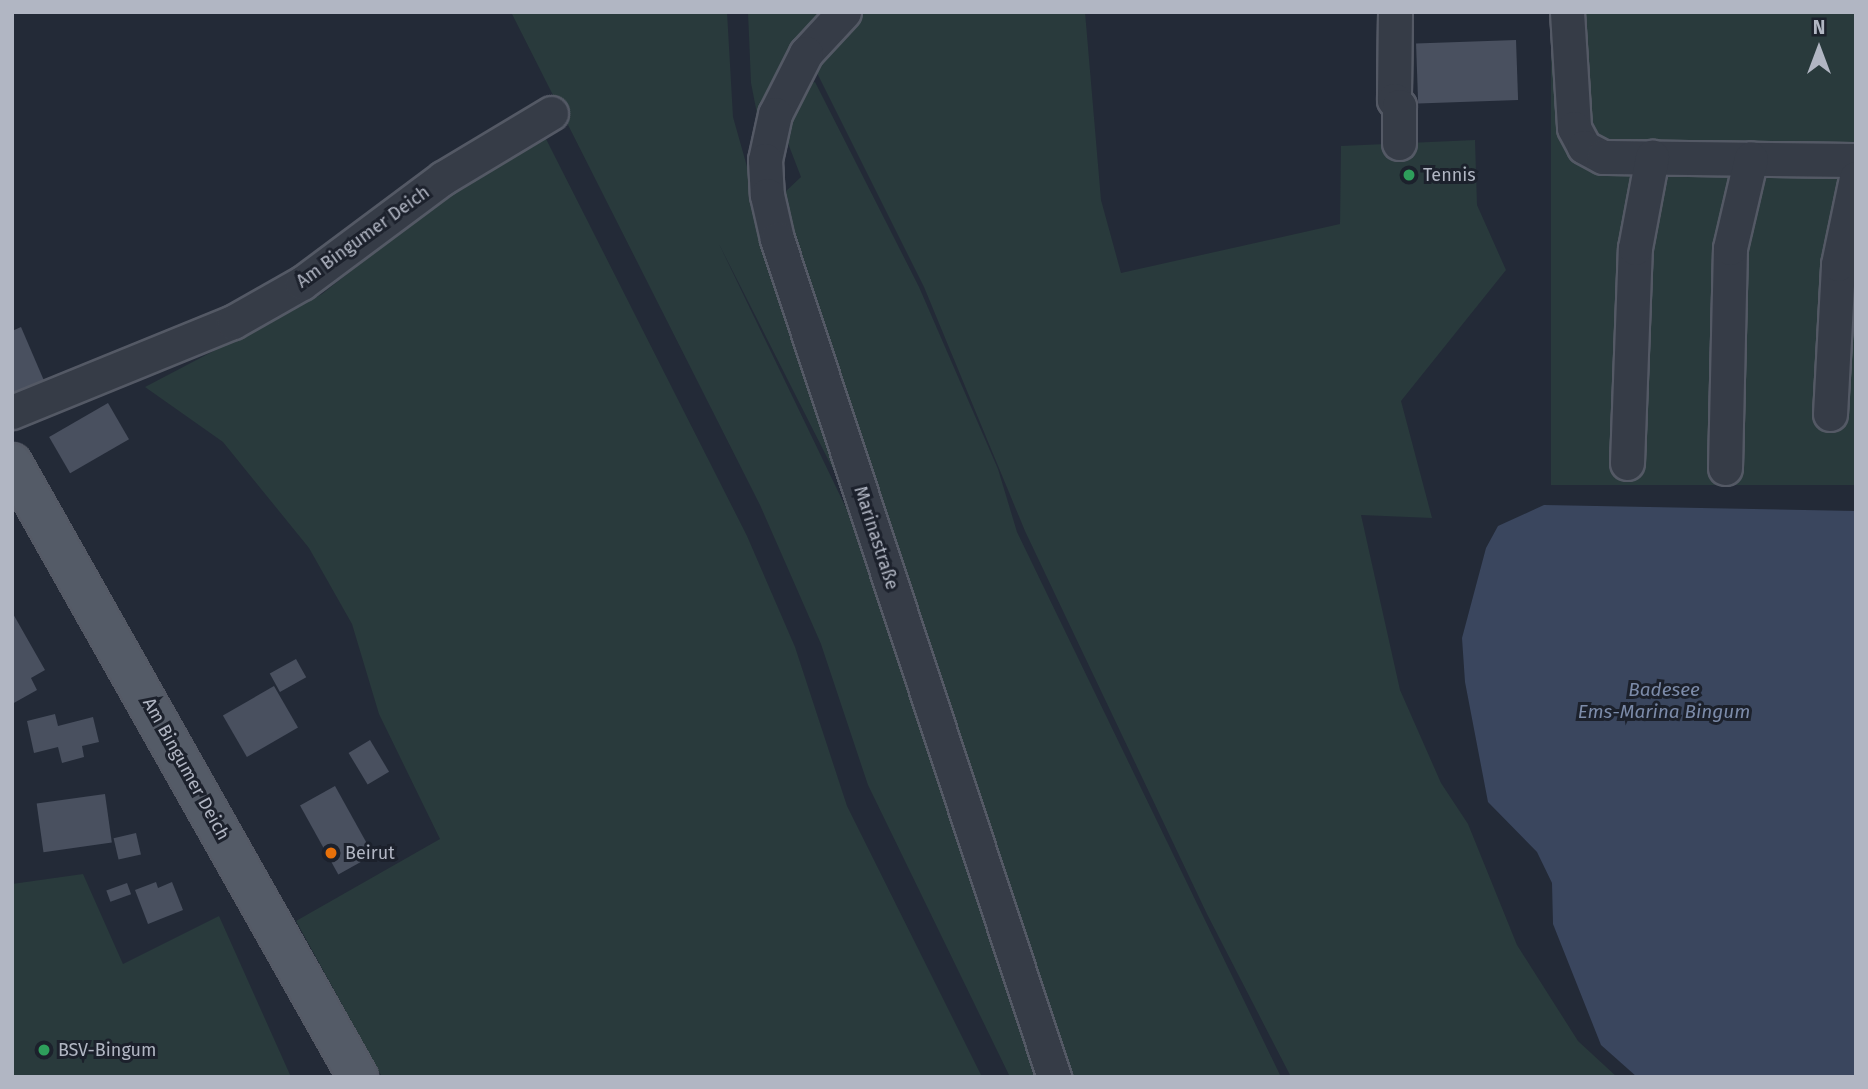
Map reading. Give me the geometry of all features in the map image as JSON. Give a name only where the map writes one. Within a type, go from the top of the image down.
[{"type":"main road","name":"Am Bingumer Deich","points":[[12,463],[358,1077]]},
{"type":"street","name":"Marinastraße","points":[[844,12],[806,53],[775,114],[765,160],[767,195],[777,239],[1054,1077]]},
{"type":"street","points":[[1395,12],[1394,100],[1399,106],[1399,143]]},
{"type":"street","points":[[1567,12],[1574,128],[1584,148],[1603,157],[1856,160]]},
{"type":"street","name":"Am Bingumer Deich","points":[[12,412],[233,322],[302,283],[443,178],[551,113]]},
{"type":"street","points":[[1627,463],[1635,248],[1652,157]]},
{"type":"street","points":[[1725,468],[1730,248],[1751,158]]},
{"type":"street","points":[[1830,414],[1838,264],[1856,178]]},
{"type":"shaded area","points":[[511,12],[727,12],[733,117],[770,248],[877,556],[719,244],[875,568],[1042,1077],[1010,1077],[868,785],[821,644],[760,505]]},
{"type":"shaded area","points":[[748,12],[825,12],[760,129],[751,83]]},
{"type":"shaded area","points":[[859,12],[1085,12],[1101,200],[1121,273],[1340,224],[1341,146],[1475,140],[1477,205],[1506,270],[1401,401],[1432,518],[1361,515],[1400,690],[1441,783],[1468,824],[1517,945],[1578,1041],[1617,1077],[1291,1077],[1207,914],[1025,531],[924,287],[814,67]]},
{"type":"shaded area","points":[[1551,12],[1856,12],[1856,485],[1551,485]]},
{"type":"shaded area","points":[[815,82],[919,287],[998,469],[1017,532],[1281,1077],[1068,1077],[786,219],[785,192],[801,177],[786,138],[803,86]]},
{"type":"shaded area","points":[[544,135],[747,536],[795,647],[847,806],[982,1077],[382,1077],[296,921],[440,839],[379,714],[352,624],[309,548],[223,442],[145,387],[322,294],[454,189]]},
{"type":"shaded area","points":[[83,874],[123,964],[219,916],[291,1077],[12,1077],[12,884]]},
{"type":"water","name":"Badesee Ems-Marina Bingum","points":[[1544,505],[1856,511],[1856,1077],[1637,1077],[1601,1045],[1553,924],[1552,883],[1537,852],[1488,802],[1465,682],[1462,638],[1486,548],[1498,526]]},
{"type":"building","points":[[1516,40],[1518,100],[1418,103],[1416,43]]},
{"type":"building","points":[[21,327],[45,383],[12,397],[12,331]]},
{"type":"building","points":[[108,403],[129,439],[70,473],[49,437]]},
{"type":"building","points":[[12,612],[45,670],[31,678],[37,690],[12,704]]},
{"type":"building","points":[[296,659],[306,677],[280,692],[270,674]]},
{"type":"building","points":[[274,686],[298,728],[247,757],[223,716]]},
{"type":"building","points":[[55,714],[58,726],[93,717],[99,742],[82,746],[84,757],[62,763],[58,747],[34,753],[27,721]]},
{"type":"building","points":[[370,740],[389,772],[368,785],[349,753]]},
{"type":"building","points":[[335,786],[373,855],[338,874],[300,805]]},
{"type":"building","points":[[105,794],[112,843],[43,852],[37,804]]},
{"type":"building","points":[[136,833],[141,854],[119,860],[114,838]]},
{"type":"building","points":[[156,882],[158,888],[172,882],[183,910],[148,924],[135,890]]},
{"type":"building","points":[[127,883],[131,894],[110,902],[106,891]]},
{"type":"place","name":"Tennis","points":[[1409,175]]},
{"type":"place","name":"Beirut","points":[[331,853]]},
{"type":"place","name":"BSV-Bingum","points":[[44,1050]]}]
